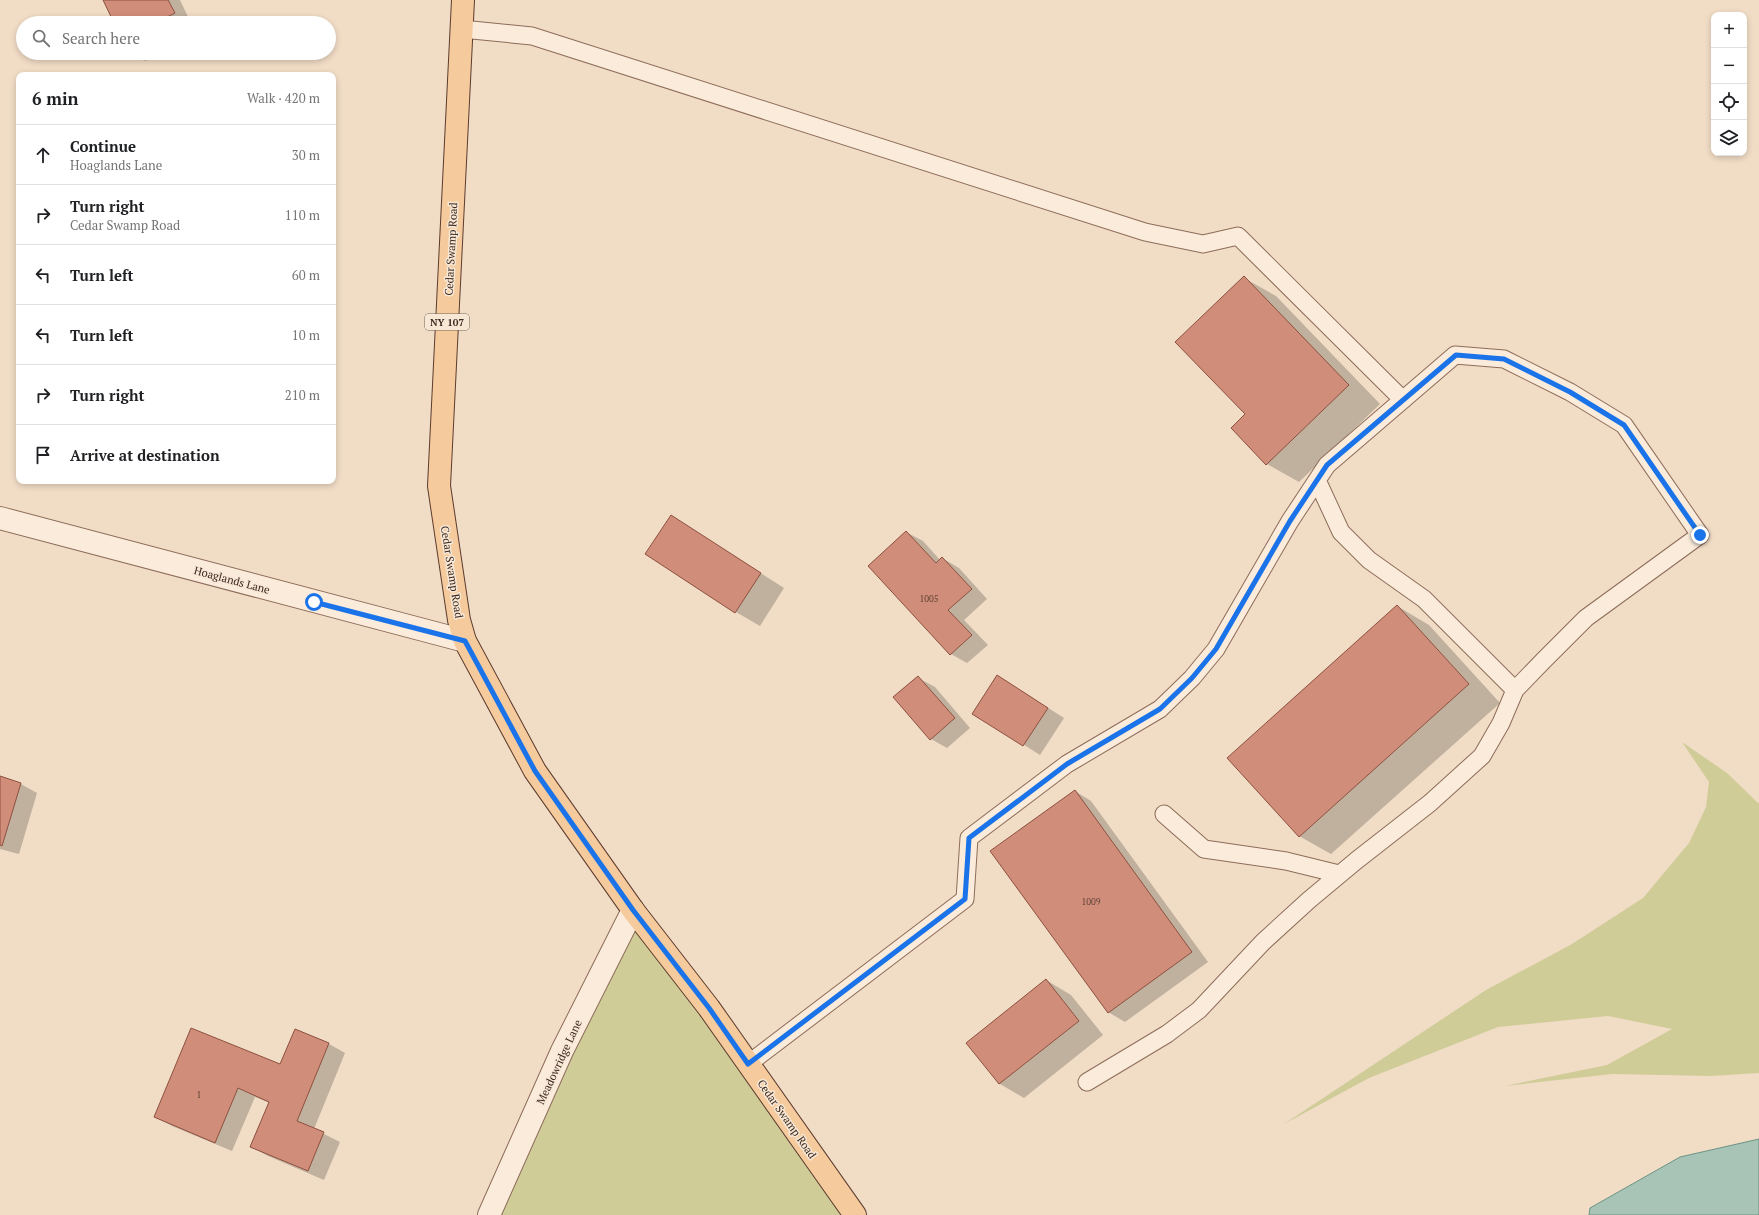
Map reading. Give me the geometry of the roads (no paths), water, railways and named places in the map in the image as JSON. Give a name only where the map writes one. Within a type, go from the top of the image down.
[{"type":"main road","name":"Cedar Swamp Road","points":[[463,0],[438,486],[459,620],[465,641],[535,771],[633,910],[709,1008],[854,1215]]},
{"type":"street","name":"Hoaglands Lane","points":[[0,518],[465,641]]},
{"type":"street","name":"Meadowridge Lane","points":[[489,1215],[562,1051],[633,910]]},
{"type":"lane","points":[[462,29],[532,36],[1145,232],[1203,244],[1238,236],[1403,400]]},
{"type":"lane","points":[[748,1064],[965,899],[969,838],[1067,764],[1160,709],[1192,678],[1216,649],[1290,521],[1327,465],[1456,355],[1504,359],[1570,392],[1624,425],[1700,535],[1586,618],[1515,690],[1500,723],[1482,756],[1430,803],[1339,874],[1309,900],[1263,942],[1199,1010],[1167,1034],[1087,1082]]},
{"type":"lane","points":[[1317,480],[1341,532],[1369,560],[1424,599],[1515,690]]},
{"type":"lane","points":[[1164,814],[1204,849],[1286,861],[1339,874]]}]
